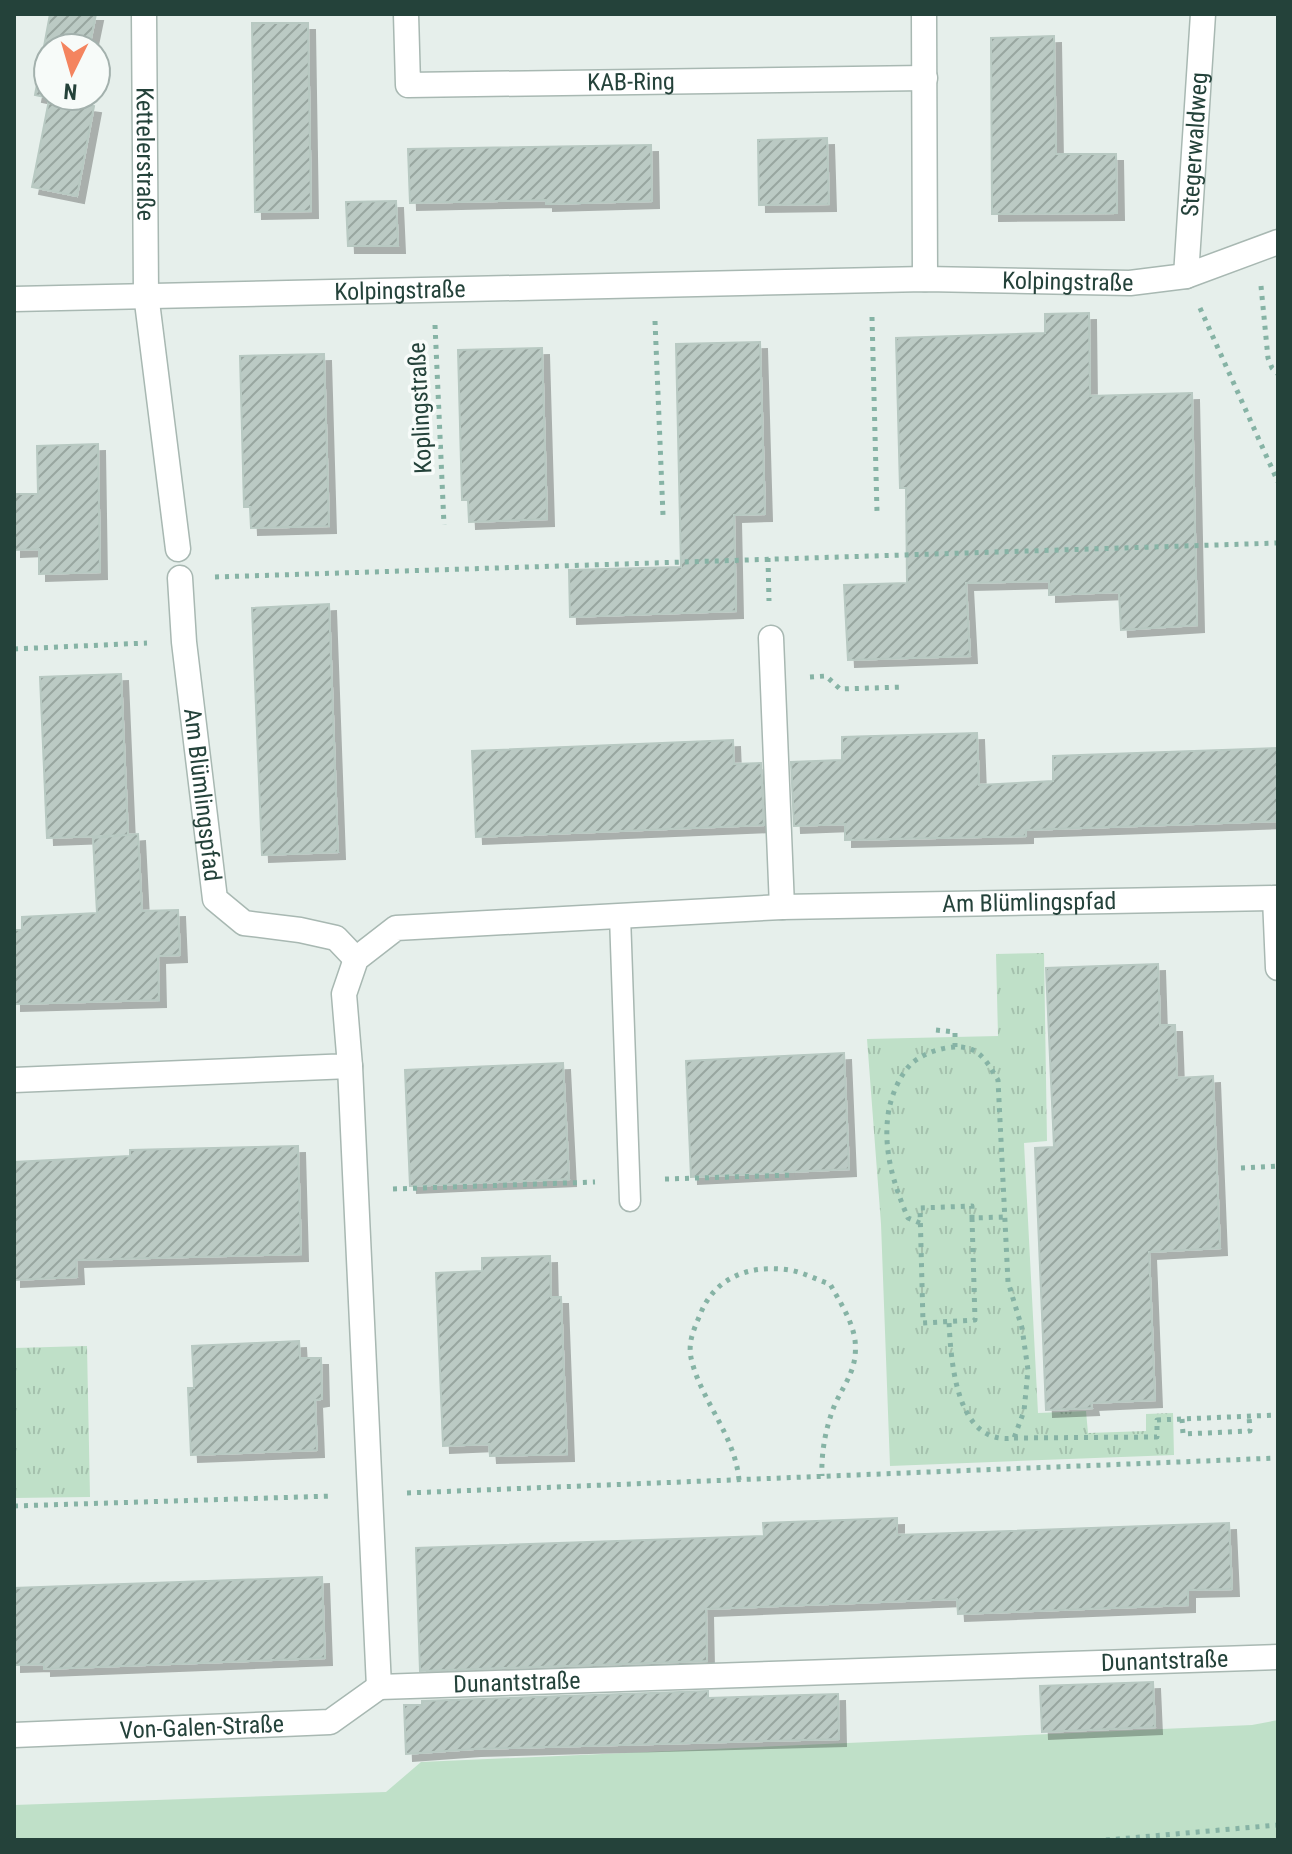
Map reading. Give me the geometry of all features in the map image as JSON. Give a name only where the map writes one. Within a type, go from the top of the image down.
[{"type":"street","name":"Kettelerstraße","points":[[144,14],[146,294]]},
{"type":"street","name":"KAB-Ring","points":[[406,14],[408,85],[925,78]]},
{"type":"street","points":[[924,14],[925,279]]},
{"type":"street","name":"Stegerwaldweg","points":[[1186,276],[1203,14]]},
{"type":"street","name":"Kolpingstraße","points":[[14,299],[925,279],[1130,283],[1186,276],[1268,246]]},
{"type":"street","points":[[146,294],[178,549]]},
{"type":"street","name":"Am Blümlingspfad","points":[[180,578],[184,642],[215,899],[244,923],[336,938],[356,959],[396,928],[782,907],[1276,898]]},
{"type":"street","points":[[771,638],[782,907]]},
{"type":"street","points":[[1276,898],[1278,968]]},
{"type":"street","points":[[356,959],[344,994],[379,1687]]},
{"type":"street","points":[[14,1080],[350,1066]]},
{"type":"street","name":"Dunantstraße","points":[[379,1687],[1278,1657]]},
{"type":"street","name":"Von-Galen-Straße","points":[[14,1735],[330,1722],[379,1687]]},
{"type":"lane","points":[[620,916],[630,1201]]},
{"type":"path","points":[[1268,246],[1268,358],[1278,374]]},
{"type":"path","points":[[1186,276],[1278,482]]},
{"type":"path","points":[[871,280],[877,512]]},
{"type":"path","points":[[654,285],[663,515]]},
{"type":"path","name":"Koplingstraße","points":[[433,288],[444,525]]},
{"type":"path","points":[[180,578],[1278,543]]},
{"type":"path","points":[[14,649],[184,642]]},
{"type":"path","points":[[772,677],[826,676],[840,689],[904,687]]},
{"type":"path","points":[[936,1030],[955,1032],[955,1047]]},
{"type":"path","points":[[920,1223],[908,1218],[896,1190],[887,1152],[889,1109],[897,1085],[911,1064],[933,1051],[955,1047],[972,1049],[987,1061],[998,1080],[1008,1282],[1022,1328],[1028,1370],[1024,1411],[1014,1438]]},
{"type":"path","points":[[1241,1168],[1278,1166]]},
{"type":"path","points":[[356,1191],[795,1175]]},
{"type":"path","points":[[972,1206],[972,1218],[975,1320],[923,1323],[920,1208],[972,1206]]},
{"type":"path","points":[[972,1218],[1005,1217]]},
{"type":"path","points":[[739,1480],[725,1429],[696,1376],[690,1358],[690,1340],[704,1304],[726,1279],[749,1270],[790,1270],[830,1284],[850,1320],[855,1342],[853,1371],[826,1431],[822,1476]]},
{"type":"path","points":[[949,1322],[951,1363],[960,1399],[981,1431],[999,1440],[1157,1437],[1157,1420],[1278,1415]]},
{"type":"path","points":[[1182,1419],[1183,1434],[1250,1431],[1249,1416]]},
{"type":"path","points":[[14,1506],[371,1495],[1278,1458]]},
{"type":"path","points":[[1106,1840],[1278,1825]]},
{"type":"green space","points":[[1044,953],[1047,1141],[1024,1143],[1038,1413],[1086,1411],[1088,1433],[1146,1431],[1146,1414],[1173,1413],[1174,1455],[890,1466],[881,1224],[867,1039],[998,1036],[996,954]]},
{"type":"green space","points":[[87,1346],[90,1497],[14,1498],[14,1348]]},
{"type":"green space","points":[[1278,1720],[1278,1840],[14,1840],[14,1805],[386,1792],[421,1762],[1252,1725]]},
{"type":"building","points":[[50,14],[96,14],[92,32],[47,32]]},
{"type":"building","points":[[252,23],[308,23],[311,211],[255,212]]},
{"type":"building","points":[[1054,36],[1056,154],[1116,154],[1117,213],[992,214],[991,38]]},
{"type":"building","points":[[47,112],[93,112],[77,196],[32,187]]},
{"type":"building","points":[[827,138],[829,204],[759,205],[758,140]]},
{"type":"building","points":[[651,145],[652,201],[410,203],[408,149]]},
{"type":"building","points":[[396,201],[398,246],[348,246],[346,202]]},
{"type":"building","points":[[1089,313],[1090,396],[1192,393],[1197,625],[1121,630],[1119,592],[1049,595],[1049,581],[966,583],[970,656],[848,660],[844,585],[907,583],[906,488],[900,488],[896,338],[1045,333],[1045,314]]},
{"type":"building","points":[[760,342],[765,514],[734,515],[736,611],[570,617],[569,570],[681,567],[676,344]]},
{"type":"building","points":[[542,348],[547,519],[469,522],[468,500],[462,500],[458,350]]},
{"type":"building","points":[[324,354],[329,526],[251,528],[250,507],[244,507],[240,356]]},
{"type":"building","points":[[98,444],[100,572],[39,574],[39,549],[14,550],[14,494],[38,494],[37,446]]},
{"type":"building","points":[[329,604],[338,852],[262,855],[252,608]]},
{"type":"building","points":[[121,674],[128,835],[47,838],[40,677]]},
{"type":"building","points":[[977,733],[979,785],[1053,781],[1053,756],[1278,748],[1278,821],[1026,830],[1026,836],[845,840],[845,824],[794,826],[791,762],[842,760],[842,737]]},
{"type":"building","points":[[733,740],[734,764],[761,763],[764,825],[476,837],[472,751]]},
{"type":"building","points":[[138,834],[142,911],[178,910],[180,955],[158,956],[159,1000],[14,1004],[14,930],[22,930],[22,917],[97,913],[93,838]]},
{"type":"building","points":[[1158,964],[1160,1025],[1175,1025],[1177,1078],[1213,1076],[1220,1248],[1149,1252],[1155,1400],[1091,1403],[1092,1408],[1046,1410],[1035,1148],[1054,1147],[1046,968]]},
{"type":"building","points":[[844,1053],[849,1169],[691,1177],[686,1061]]},
{"type":"building","points":[[563,1063],[569,1179],[410,1186],[405,1070]]},
{"type":"building","points":[[298,1146],[301,1254],[76,1260],[77,1277],[14,1280],[14,1162],[130,1156],[130,1150]]},
{"type":"building","points":[[550,1256],[551,1297],[561,1297],[567,1454],[490,1456],[489,1444],[443,1446],[436,1273],[482,1271],[482,1258]]},
{"type":"building","points":[[299,1341],[300,1358],[321,1358],[322,1399],[315,1400],[317,1450],[191,1455],[188,1388],[194,1388],[192,1346]]},
{"type":"building","points":[[897,1518],[897,1535],[1229,1523],[1232,1589],[1188,1590],[1188,1605],[958,1614],[957,1599],[706,1609],[707,1661],[420,1671],[416,1548],[764,1536],[763,1523]]},
{"type":"building","points":[[322,1577],[325,1658],[44,1669],[44,1664],[14,1665],[14,1588]]},
{"type":"building","points":[[1153,1682],[1155,1727],[1042,1732],[1040,1686]]},
{"type":"building","points":[[708,1691],[708,1698],[838,1694],[839,1739],[474,1749],[406,1754],[404,1705],[422,1705],[422,1701]]}]
